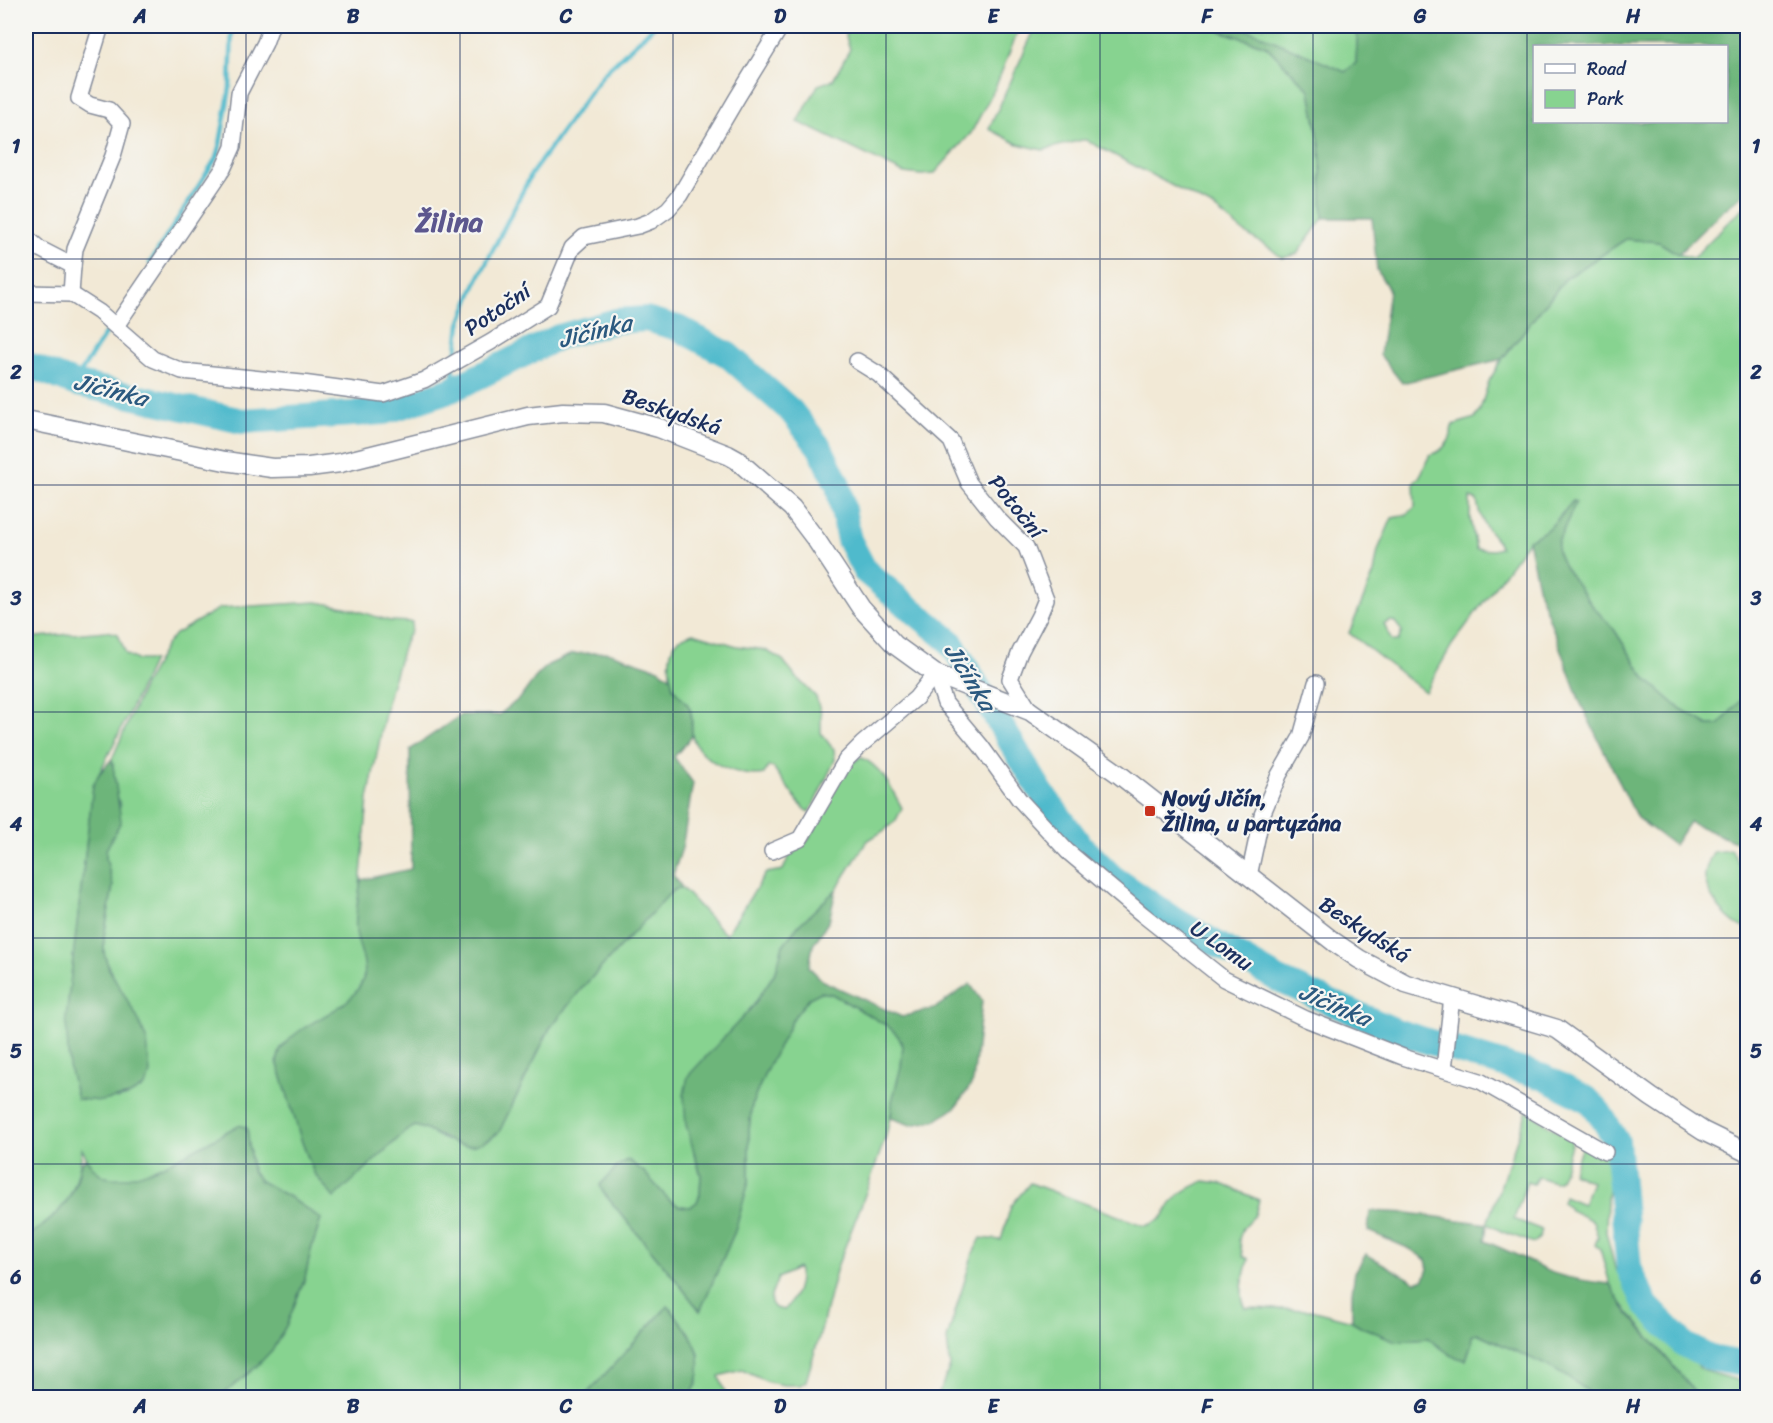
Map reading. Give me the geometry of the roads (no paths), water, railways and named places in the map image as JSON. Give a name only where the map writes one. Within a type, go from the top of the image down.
[{"type":"street","points":[[26,293],[71,294],[75,249],[113,156],[122,124],[109,110],[90,105],[79,98],[101,26]]},
{"type":"street","points":[[116,326],[223,169],[233,147],[238,93],[265,43],[271,26]]},
{"type":"street","name":"Potoční","points":[[71,294],[99,312],[153,360],[182,371],[383,394],[424,380],[548,306],[572,248],[584,237],[638,226],[651,221],[668,209],[680,195],[781,26]]},
{"type":"street","points":[[26,237],[40,249],[73,266]]},
{"type":"street","name":"Potoční","points":[[857,361],[878,374],[951,441],[969,483],[996,518],[1026,547],[1046,599],[1020,652],[1010,679],[1024,709]]},
{"type":"street","name":"Beskydská","points":[[26,420],[225,461],[272,468],[340,463],[528,416],[563,412],[604,413],[659,428],[728,455],[737,460],[792,508],[861,608],[895,645],[943,677],[1024,709],[1120,775],[1359,959],[1406,984],[1557,1029],[1651,1097],[1703,1131],[1748,1153]]},
{"type":"street","points":[[772,851],[800,839],[846,760],[861,744],[943,677]]},
{"type":"street","name":"U Lomu","points":[[943,677],[945,703],[981,746],[1019,799],[1067,851],[1224,979],[1306,1019],[1403,1057],[1480,1080],[1605,1152]]},
{"type":"street","points":[[1249,876],[1262,815],[1279,775],[1301,736],[1316,683]]},
{"type":"street","points":[[1444,1069],[1452,998]]},
{"type":"waterway","points":[[150,263],[218,155],[230,88],[232,26]]},
{"type":"waterway","points":[[456,358],[460,324],[476,283],[532,173],[604,73],[654,26]]},
{"type":"waterway","name":"Jičínka","points":[[26,364],[74,383],[242,421],[384,412],[451,390],[559,337],[616,321],[646,319],[678,328],[728,355],[791,411],[820,448],[838,485],[849,540],[865,571],[950,641],[1041,792],[1080,845],[1112,877],[1170,917],[1279,980],[1398,1032],[1543,1077],[1587,1099],[1599,1112],[1617,1142],[1629,1268],[1646,1305],[1685,1345],[1710,1358],[1748,1365]]},
{"type":"waterway","points":[[74,383],[110,326]]},
{"type":"waterway","points":[[451,390],[454,366]]},
{"type":"place","name":"Nový Jičín, Žilina, u partyzána","points":[[1150,811]]},
{"type":"district","name":"Žilina","points":[[449,221]]}]
